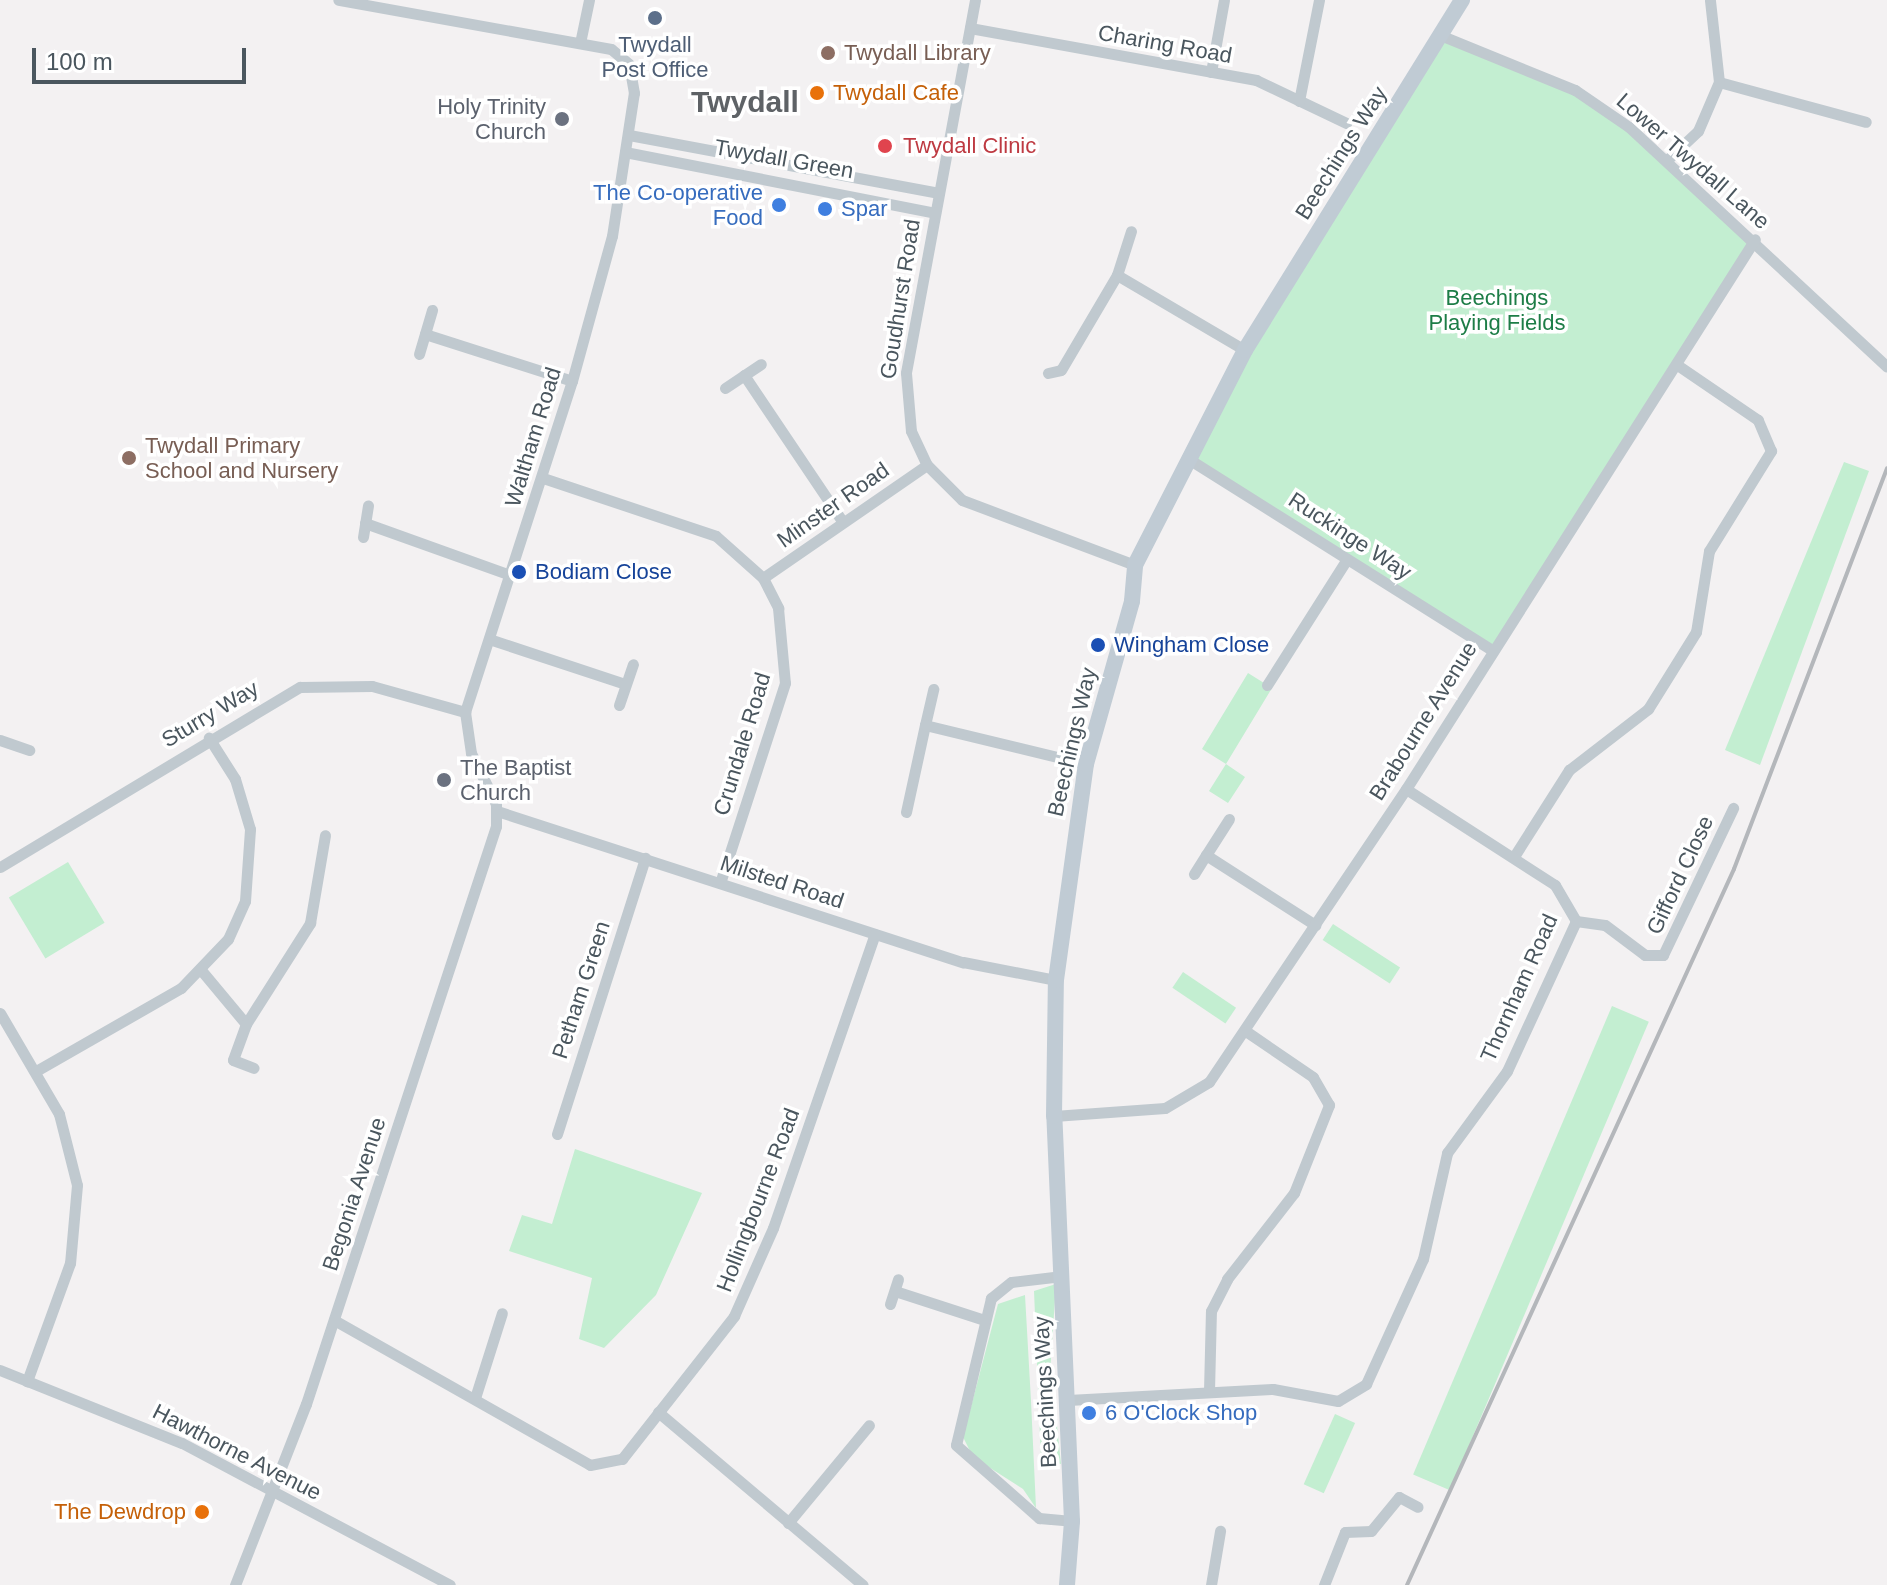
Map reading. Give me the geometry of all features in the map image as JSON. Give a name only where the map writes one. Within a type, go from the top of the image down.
[{"type":"street","points":[[338,0],[580,43],[589,0]]},
{"type":"street","name":"Goudhurst Road","points":[[975,0],[905,387],[911,431],[927,465],[971,505],[1135,565]]},
{"type":"street","points":[[1211,72],[1224,0]]},
{"type":"street","points":[[1299,101],[1319,0]]},
{"type":"street","name":"Beechings Way","points":[[1067,1585],[1072,1521],[1054,1116],[1056,980],[1086,764],[1132,601],[1135,565],[1187,458],[1245,350],[1462,0]]},
{"type":"street","points":[[1667,160],[1698,131],[1719,82],[1710,0]]},
{"type":"street","name":"Charing Road","points":[[970,28],[1256,80],[1346,123]]},
{"type":"street","name":"Lower Twydall Lane","points":[[1440,35],[1575,90],[1667,160],[1755,239],[1887,367]]},
{"type":"street","name":"Waltham Road","points":[[497,811],[468,744],[465,712],[572,381],[612,236],[629,135],[629,64],[611,49],[580,43]]},
{"type":"street","points":[[1719,82],[1866,122]]},
{"type":"street","name":"Twydall Green","points":[[629,135],[938,193]]},
{"type":"street","name":"Twydall Green","points":[[625,152],[935,213]]},
{"type":"street","points":[[1048,373],[1061,370],[1117,275],[1131,231]]},
{"type":"street","name":"Brabourne Avenue","points":[[1054,1116],[1143,1112],[1184,1100],[1247,1032],[1406,789],[1490,649],[1755,239]]},
{"type":"street","points":[[1117,275],[1245,350]]},
{"type":"street","points":[[419,354],[432,310]]},
{"type":"street","points":[[425,334],[572,381]]},
{"type":"street","points":[[725,388],[761,364]]},
{"type":"street","points":[[1515,855],[1569,770],[1648,709],[1696,632],[1709,551],[1771,451],[1758,420],[1676,364]]},
{"type":"street","points":[[744,375],[842,521]]},
{"type":"street","name":"Ruckinge Way","points":[[1187,458],[1490,649]]},
{"type":"street","name":"Minster Road","points":[[763,578],[927,465]]},
{"type":"street","name":"Crundale Road","points":[[543,478],[716,536],[763,578],[787,645],[785,683],[720,883]]},
{"type":"street","points":[[363,537],[368,505]]},
{"type":"street","points":[[365,523],[510,575]]},
{"type":"street","points":[[1267,685],[1347,559]]},
{"type":"street","points":[[489,639],[625,684]]},
{"type":"street","points":[[619,705],[633,664]]},
{"type":"street","name":"Sturry Way","points":[[0,867],[271,699],[326,683],[372,686],[465,712]]},
{"type":"street","points":[[906,812],[933,689]]},
{"type":"street","points":[[925,725],[1086,764]]},
{"type":"street","points":[[36,1071],[201,970],[228,939],[251,864],[245,805],[209,738]]},
{"type":"street","points":[[0,740],[29,750]]},
{"type":"street","name":"Thornham Road","points":[[1068,1400],[1209,1391],[1296,1391],[1334,1401],[1362,1391],[1423,1259],[1447,1153],[1507,1071],[1576,921],[1555,885],[1515,855],[1406,789]]},
{"type":"street","name":"Gifford Close","points":[[1576,921],[1605,925],[1637,952],[1663,955],[1733,808]]},
{"type":"street","name":"Milsted Road","points":[[497,811],[991,970],[1056,980]]},
{"type":"street","name":"Begonia Avenue","points":[[235,1585],[334,1320],[497,811]]},
{"type":"street","points":[[1194,874],[1229,819]]},
{"type":"street","points":[[254,1068],[233,1060],[246,1024],[310,923],[325,835]]},
{"type":"street","points":[[1206,855],[1315,925]]},
{"type":"street","name":"Petham Green","points":[[557,1134],[645,858]]},
{"type":"street","name":"Hollingbourne Road","points":[[334,1320],[597,1467],[622,1459],[734,1316],[773,1228],[875,934]]},
{"type":"street","points":[[201,970],[246,1024]]},
{"type":"street","points":[[0,1014],[36,1071],[68,1139],[78,1211],[70,1263],[27,1381]]},
{"type":"street","points":[[1209,1391],[1211,1311],[1227,1279],[1294,1193],[1329,1105],[1313,1077],[1247,1032]]},
{"type":"street","points":[[1062,1276],[998,1288],[984,1320],[956,1445],[1039,1518],[1072,1521]]},
{"type":"street","points":[[890,1304],[896,1285],[984,1320]]},
{"type":"street","points":[[475,1398],[502,1313]]},
{"type":"street","name":"Hawthorne Avenue","points":[[0,1370],[176,1440],[450,1585]]},
{"type":"street","points":[[658,1412],[863,1585]]},
{"type":"street","points":[[788,1523],[869,1425]]},
{"type":"street","points":[[1324,1585],[1345,1532],[1371,1531],[1399,1497],[1418,1507]]},
{"type":"street","points":[[1211,1585],[1220,1531]]},
{"type":"green space","name":"Beechings Playing Fields","points":[[1440,35],[1575,90],[1629,127],[1755,239],[1490,649],[1187,458]]},
{"type":"green space","points":[[1844,462],[1869,471],[1760,765],[1725,750]]},
{"type":"green space","points":[[1248,673],[1272,688],[1226,764],[1202,749]]},
{"type":"green space","points":[[1226,764],[1245,777],[1228,803],[1209,791]]},
{"type":"green space","points":[[68,862],[105,923],[45,958],[9,898]]},
{"type":"green space","points":[[1333,924],[1400,968],[1390,984],[1323,940]]},
{"type":"green space","points":[[1183,972],[1236,1008],[1225,1024],[1172,988]]},
{"type":"green space","points":[[1612,1006],[1649,1022],[1450,1490],[1413,1475]]},
{"type":"green space","points":[[575,1149],[702,1193],[656,1295],[604,1348],[579,1339],[592,1278],[509,1251],[522,1215],[552,1224]]},
{"type":"green space","points":[[1056,1284],[1048,1403],[1055,1407],[1061,1464],[1041,1460],[1034,1291]]},
{"type":"green space","points":[[1025,1295],[1036,1508],[1023,1489],[973,1457],[963,1437],[998,1304]]},
{"type":"green space","points":[[1335,1414],[1355,1423],[1324,1493],[1304,1484]]},
{"type":"railway","points":[[1407,1585],[1734,869],[1887,468]]},
{"type":"place","name":"Twydall Post Office","points":[[655,18]]},
{"type":"place","name":"Twydall Library","points":[[828,53]]},
{"type":"place","name":"Twydall Cafe","points":[[817,93]]},
{"type":"place","name":"Holy Trinity Church","points":[[562,119]]},
{"type":"place","name":"Twydall Clinic","points":[[885,146]]},
{"type":"place","name":"The Co-operative Food","points":[[779,205]]},
{"type":"place","name":"Spar","points":[[825,209]]},
{"type":"place","name":"Twydall Primary School and Nursery","points":[[129,458]]},
{"type":"place","name":"Bodiam Close","points":[[519,572]]},
{"type":"place","name":"Wingham Close","points":[[1098,645]]},
{"type":"place","name":"The Baptist Church","points":[[444,780]]},
{"type":"place","name":"6 O'Clock Shop","points":[[1089,1413]]},
{"type":"place","name":"The Dewdrop","points":[[202,1512]]},
{"type":"district","name":"Twydall","points":[[745,102]]}]
